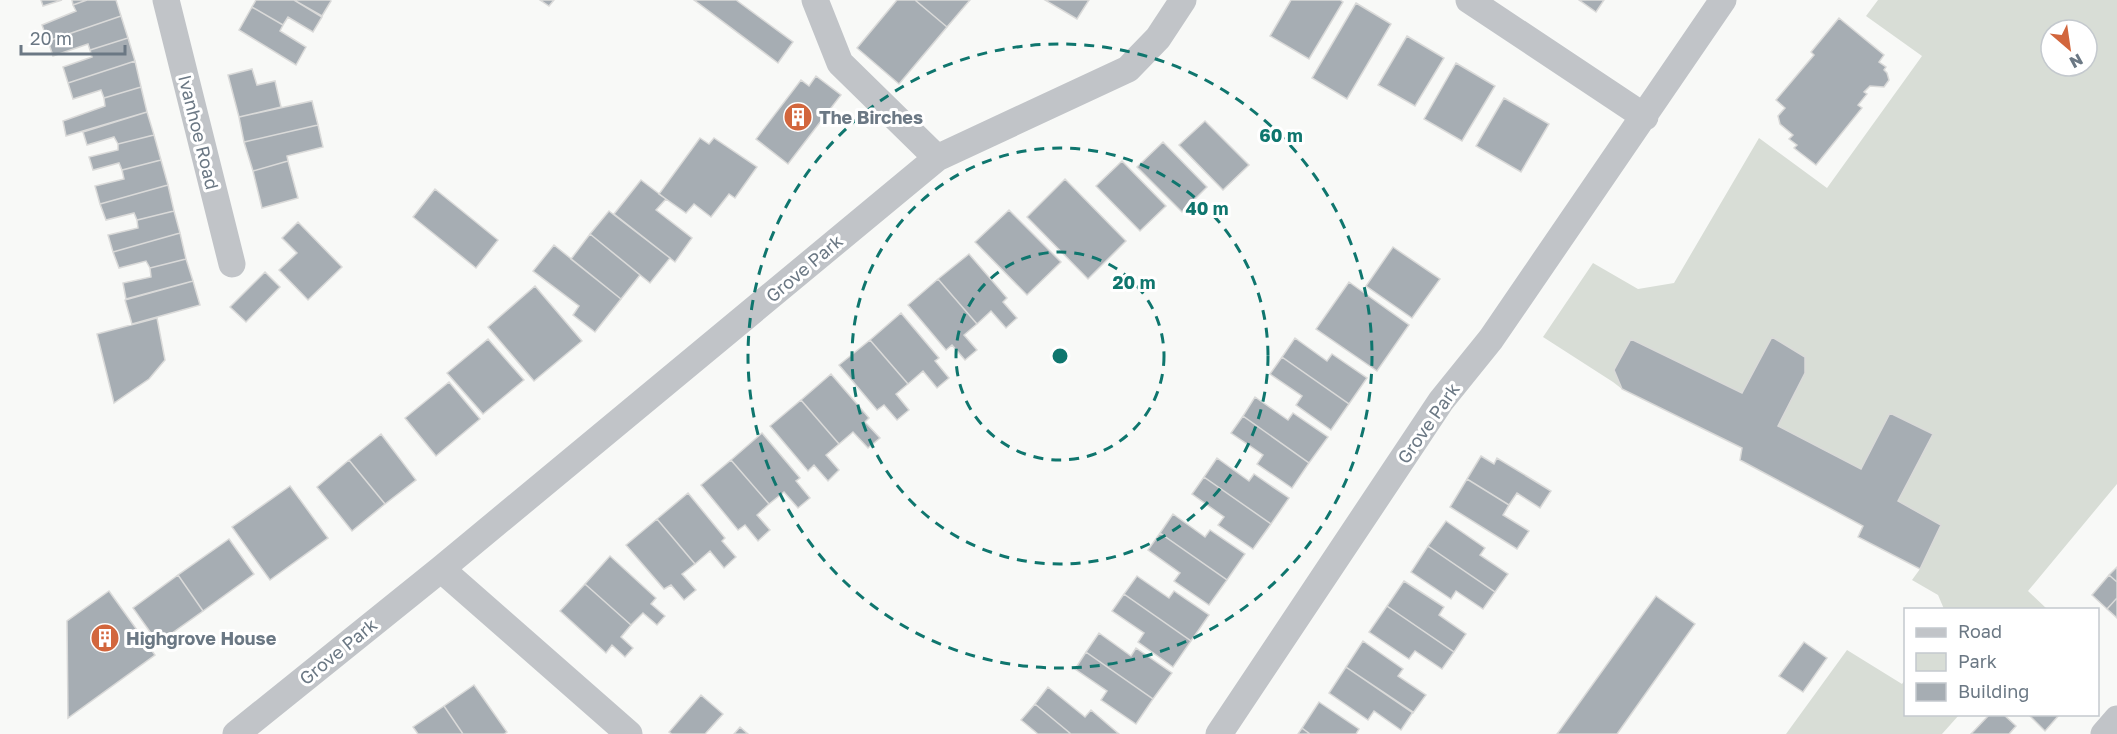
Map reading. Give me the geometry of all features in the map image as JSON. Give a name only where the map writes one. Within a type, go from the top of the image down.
[{"type":"street","name":"Ivanhoe Road","points":[[166,0],[232,264]]},
{"type":"street","points":[[815,0],[840,63],[937,158]]},
{"type":"street","name":"Grove Park","points":[[236,734],[441,569],[937,158],[1128,69],[1158,38],[1183,0]]},
{"type":"street","points":[[1469,0],[1645,117]]},
{"type":"street","name":"Grove Park","points":[[1219,734],[1441,401],[1491,339],[1723,0]]},
{"type":"street","points":[[441,569],[629,734]]},
{"type":"street","points":[[2104,734],[2117,718]]},
{"type":"green space","points":[[1878,0],[2117,0],[2117,484],[2028,591],[2046,608],[1944,608],[1938,595],[1912,580],[1920,569],[1941,525],[1898,501],[1933,434],[1890,413],[1861,469],[1778,426],[1805,373],[1805,358],[1772,338],[1742,393],[1631,339],[1614,370],[1622,389],[1543,337],[1593,263],[1638,289],[1674,283],[1759,138],[1827,188],[1922,56],[1866,16]]},
{"type":"green space","points":[[1847,650],[1902,684],[1904,681],[1904,716],[1958,716],[1942,734],[1786,734]]},
{"type":"building","points":[[41,0],[62,0],[43,6]]},
{"type":"building","points":[[72,0],[87,0],[73,5]]},
{"type":"building","points":[[87,0],[116,0],[121,16],[48,41],[42,25],[76,11],[73,5]]},
{"type":"building","points":[[256,0],[294,0],[322,17],[313,32],[288,17],[283,25],[252,7]]},
{"type":"building","points":[[294,0],[330,0],[331,1],[322,16]]},
{"type":"building","points":[[540,0],[554,0],[549,6]]},
{"type":"building","points":[[694,0],[736,0],[793,42],[778,63]]},
{"type":"building","points":[[897,0],[915,0],[947,27],[899,84],[857,48]]},
{"type":"building","points":[[915,0],[970,0],[947,27]]},
{"type":"building","points":[[1045,0],[1089,0],[1077,19]]},
{"type":"building","points":[[1291,0],[1340,0],[1343,2],[1309,59],[1270,36]]},
{"type":"building","points":[[1579,0],[1604,0],[1596,12]]},
{"type":"building","points":[[1356,3],[1391,24],[1347,99],[1312,78]]},
{"type":"building","points":[[252,7],[283,25],[280,31],[306,47],[296,65],[239,30]]},
{"type":"building","points":[[121,16],[128,38],[90,50],[88,44],[53,56],[48,41]]},
{"type":"building","points":[[1839,18],[1884,55],[1879,62],[1886,67],[1884,70],[1889,80],[1884,87],[1870,86],[1864,92],[1867,94],[1858,105],[1862,108],[1816,165],[1794,148],[1797,145],[1789,139],[1793,135],[1780,124],[1778,116],[1785,108],[1776,100],[1814,55],[1811,52]]},
{"type":"building","points":[[1407,36],[1444,58],[1415,106],[1378,85]]},
{"type":"building","points":[[128,38],[135,61],[68,83],[63,67],[92,57],[90,50]]},
{"type":"building","points":[[135,61],[141,87],[104,98],[101,90],[73,99],[68,83]]},
{"type":"building","points":[[1456,63],[1495,86],[1462,141],[1424,119]]},
{"type":"building","points":[[252,69],[257,85],[275,81],[281,107],[239,117],[228,75]]},
{"type":"building","name":"The Birches","points":[[816,76],[841,95],[788,164],[756,139],[801,80],[809,86]]},
{"type":"building","points":[[141,87],[147,112],[66,136],[63,121],[105,106],[104,98]]},
{"type":"building","points":[[1504,98],[1549,124],[1521,172],[1476,146]]},
{"type":"building","points":[[312,101],[318,125],[244,142],[239,117]]},
{"type":"building","points":[[147,112],[154,135],[118,144],[114,137],[87,145],[83,132]]},
{"type":"building","points":[[1205,121],[1249,165],[1223,190],[1179,145]]},
{"type":"building","points":[[318,125],[323,147],[287,156],[288,161],[253,171],[244,142]]},
{"type":"building","points":[[154,135],[161,160],[122,170],[119,163],[93,170],[89,157],[118,150],[118,144]]},
{"type":"building","points":[[700,138],[709,144],[714,138],[757,167],[735,198],[729,194],[711,217],[694,204],[686,213],[659,194]]},
{"type":"building","points":[[1163,142],[1207,187],[1182,212],[1137,167]]},
{"type":"building","points":[[161,160],[168,185],[100,204],[95,186],[124,179],[122,170]]},
{"type":"building","points":[[288,161],[298,198],[262,208],[253,171]]},
{"type":"building","points":[[1122,161],[1166,206],[1140,231],[1096,186]]},
{"type":"building","points":[[1065,179],[1126,241],[1088,279],[1027,217]]},
{"type":"building","points":[[641,180],[666,199],[656,210],[692,238],[675,262],[614,214]]},
{"type":"building","points":[[168,185],[174,211],[137,220],[134,213],[106,220],[100,204]]},
{"type":"building","points":[[435,189],[498,240],[476,268],[413,217]]},
{"type":"building","points":[[1009,210],[1061,262],[1027,295],[975,242]]},
{"type":"building","points":[[174,211],[180,233],[113,252],[108,235],[138,228],[137,220]]},
{"type":"building","points":[[609,211],[670,258],[650,283],[590,234]]},
{"type":"building","points":[[298,222],[342,267],[308,300],[279,270],[297,253],[282,238]]},
{"type":"building","points":[[180,233],[186,259],[150,268],[146,261],[119,268],[113,252]]},
{"type":"building","points":[[590,234],[640,275],[621,299],[571,259]]},
{"type":"building","points":[[554,245],[621,299],[595,332],[573,315],[579,306],[533,271]]},
{"type":"building","points":[[1393,247],[1440,279],[1412,318],[1366,286]]},
{"type":"building","points":[[969,254],[1007,298],[1003,302],[1017,318],[1006,328],[991,311],[977,324],[938,279]]},
{"type":"building","points":[[186,259],[193,281],[126,299],[123,283],[151,277],[150,268]]},
{"type":"building","points":[[265,272],[280,287],[246,322],[230,307]]},
{"type":"building","points":[[938,279],[977,324],[964,335],[977,350],[965,360],[952,345],[946,350],[908,305]]},
{"type":"building","points":[[193,281],[200,305],[132,324],[125,300]]},
{"type":"building","points":[[1349,282],[1409,325],[1377,371],[1316,329]]},
{"type":"building","points":[[535,286],[582,341],[534,381],[488,327]]},
{"type":"building","points":[[901,313],[939,358],[935,361],[949,378],[937,388],[923,371],[908,384],[870,340]]},
{"type":"building","points":[[157,318],[165,360],[149,379],[114,403],[97,334]]},
{"type":"building","points":[[1772,337],[1805,357],[1805,373],[1778,426],[1861,469],[1890,413],[1933,434],[1898,501],[1941,525],[1920,569],[1858,537],[1863,526],[1740,460],[1742,448],[1622,389],[1614,370],[1631,339],[1742,393]]},
{"type":"building","points":[[1295,338],[1327,361],[1332,354],[1367,378],[1349,404],[1282,357]]},
{"type":"building","points":[[488,339],[524,380],[483,414],[447,373]]},
{"type":"building","points":[[870,340],[908,384],[896,394],[909,410],[897,420],[884,405],[877,410],[839,365]]},
{"type":"building","points":[[1282,357],[1349,404],[1331,430],[1296,405],[1302,396],[1270,374]]},
{"type":"building","points":[[831,374],[869,418],[865,422],[880,438],[868,448],[853,432],[839,444],[801,400]]},
{"type":"building","points":[[449,382],[480,419],[436,456],[405,418]]},
{"type":"building","points":[[1255,397],[1288,420],[1293,413],[1328,437],[1309,463],[1243,416]]},
{"type":"building","points":[[801,400],[839,444],[826,455],[839,470],[828,481],[814,465],[808,471],[770,426]]},
{"type":"building","points":[[1243,416],[1309,463],[1292,488],[1257,464],[1263,455],[1231,433]]},
{"type":"building","points":[[762,433],[800,478],[796,481],[810,498],[798,508],[784,492],[769,504],[731,460]]},
{"type":"building","points":[[381,434],[416,480],[385,504],[349,460]]},
{"type":"building","points":[[1481,456],[1494,464],[1497,458],[1551,491],[1540,508],[1517,493],[1509,505],[1467,479]]},
{"type":"building","points":[[1217,458],[1249,481],[1254,474],[1289,498],[1271,524],[1204,477]]},
{"type":"building","points":[[349,460],[385,504],[352,531],[317,487]]},
{"type":"building","points":[[731,460],[769,504],[757,515],[770,530],[758,541],[745,525],[738,530],[701,485]]},
{"type":"building","points":[[1204,477],[1271,524],[1253,549],[1218,525],[1224,517],[1192,494]]},
{"type":"building","points":[[1467,479],[1509,505],[1503,515],[1529,531],[1517,549],[1450,507]]},
{"type":"building","points":[[290,486],[328,538],[270,580],[232,527]]},
{"type":"building","points":[[688,493],[725,538],[722,541],[736,557],[724,568],[710,551],[695,564],[657,519]]},
{"type":"building","points":[[1173,514],[1205,537],[1210,530],[1245,554],[1227,580],[1160,533]]},
{"type":"building","points":[[657,519],[695,564],[682,574],[696,590],[684,600],[671,585],[664,589],[626,545]]},
{"type":"building","points":[[1446,521],[1485,548],[1480,555],[1508,574],[1495,592],[1428,546]]},
{"type":"building","points":[[1160,533],[1227,580],[1209,605],[1174,581],[1180,573],[1148,550]]},
{"type":"building","points":[[229,539],[254,574],[203,611],[178,575]]},
{"type":"building","points":[[1428,546],[1495,592],[1483,609],[1456,591],[1451,599],[1411,572]]},
{"type":"building","points":[[610,556],[656,598],[651,604],[665,616],[657,625],[643,613],[631,625],[585,584]]},
{"type":"building","points":[[2117,567],[2117,582],[2109,575]]},
{"type":"building","points":[[178,575],[203,611],[158,643],[133,608]]},
{"type":"building","points":[[2109,575],[2117,582],[2117,598],[2107,609],[2092,595]]},
{"type":"building","points":[[1137,576],[1169,598],[1174,591],[1209,615],[1191,641],[1124,594]]},
{"type":"building","points":[[1404,581],[1444,607],[1439,615],[1466,634],[1454,652],[1387,606]]},
{"type":"building","points":[[585,584],[631,625],[621,637],[633,648],[625,657],[612,645],[606,653],[560,611]]},
{"type":"building","name":"Highgrove House","points":[[109,591],[155,655],[68,718],[67,621]]},
{"type":"building","points":[[1124,594],[1191,641],[1173,667],[1138,642],[1144,633],[1112,611]]},
{"type":"building","points":[[1656,596],[1695,624],[1617,734],[1557,734]]},
{"type":"building","points":[[2117,598],[2117,618],[2107,609]]},
{"type":"building","points":[[1387,606],[1454,652],[1442,669],[1415,651],[1409,659],[1369,632]]},
{"type":"building","points":[[1099,633],[1131,656],[1136,648],[1172,673],[1153,699],[1086,652]]},
{"type":"building","points":[[1363,641],[1403,669],[1398,676],[1426,695],[1413,713],[1346,667]]},
{"type":"building","points":[[1804,642],[1827,658],[1803,692],[1779,676]]},
{"type":"building","points":[[1086,652],[1153,699],[1136,724],[1101,700],[1107,691],[1075,669]]},
{"type":"building","points":[[1346,667],[1413,712],[1401,730],[1374,711],[1368,720],[1329,693]]},
{"type":"building","points":[[474,685],[507,732],[504,734],[463,734],[444,706]]},
{"type":"building","points":[[1048,687],[1085,717],[1091,710],[1119,734],[1071,734],[1035,704]]},
{"type":"building","points":[[701,695],[723,714],[705,734],[672,734],[669,732]]},
{"type":"building","points":[[1319,702],[1359,729],[1356,734],[1310,734],[1302,728]]},
{"type":"building","points":[[1035,704],[1071,734],[1038,734],[1021,720]]},
{"type":"building","points":[[444,706],[463,734],[418,734],[413,727]]},
{"type":"building","points":[[1988,716],[2005,716],[2016,726],[2009,734],[1971,734]]},
{"type":"building","points":[[2030,716],[2058,716],[2045,731]]},
{"type":"building","points":[[740,727],[748,734],[734,734]]},
{"type":"building","points":[[1302,728],[1310,734],[1298,734]]},
{"type":"place","name":"The Birches","points":[[798,117]]},
{"type":"place","name":"Highgrove House","points":[[105,638]]}]
